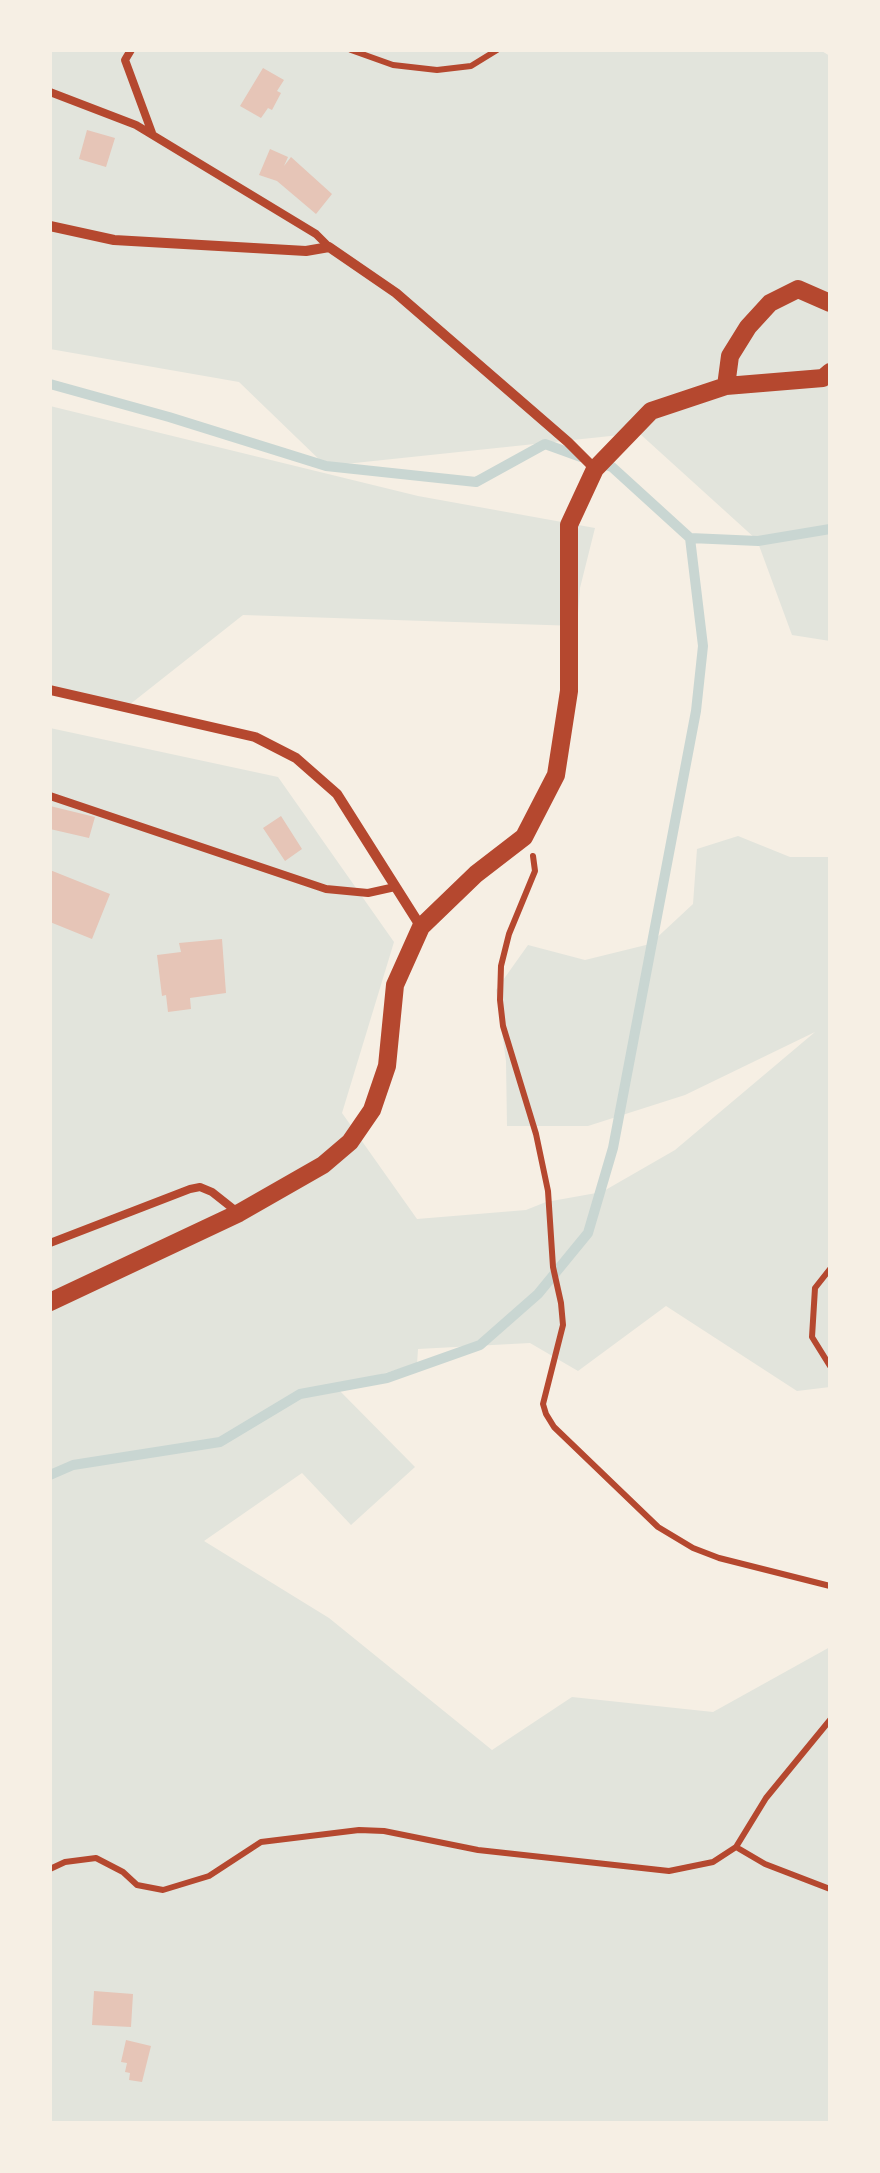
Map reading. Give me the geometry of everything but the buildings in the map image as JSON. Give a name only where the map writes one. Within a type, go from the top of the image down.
[{"type":"street","points":[[50,226],[114,240],[306,250],[329,247],[396,293],[594,469]]},
{"type":"street","points":[[726,386],[730,356],[748,327],[770,303],[798,289],[830,304]]},
{"type":"street","points":[[50,1302],[239,1213],[323,1166],[350,1142],[372,1110],[387,1066],[396,985],[421,926],[476,874],[524,837],[556,775],[569,691],[569,525],[594,469],[652,410],[726,386],[828,380]]},
{"type":"street","points":[[50,690],[254,737],[296,758],[337,794],[421,926]]},
{"type":"lane","points":[[130,50],[125,60],[152,133]]},
{"type":"lane","points":[[50,92],[152,133],[316,234],[329,247]]},
{"type":"lane","points":[[50,796],[326,889],[368,893],[395,887]]},
{"type":"lane","points":[[50,1243],[200,1187],[239,1213]]},
{"type":"path","points":[[351,50],[393,65],[437,70],[471,66],[497,50]]},
{"type":"path","points":[[524,837],[534,857],[535,871],[509,934],[501,966],[500,1000],[502,1026],[536,1134],[548,1191],[553,1267],[564,1325],[543,1404],[546,1414],[554,1427],[658,1527],[719,1558],[830,1586]]},
{"type":"path","points":[[830,1269],[815,1288],[812,1337],[830,1366]]},
{"type":"path","points":[[50,1869],[65,1862],[96,1858],[123,1872],[137,1886],[163,1890],[209,1876],[261,1842],[358,1830],[384,1831],[478,1850],[668,1871],[714,1862],[736,1846],[766,1798],[830,1720]]},
{"type":"path","points":[[736,1846],[765,1864],[830,1889]]},
{"type":"shaded area","points":[[50,50],[820,50],[830,56],[830,641],[792,635],[757,540],[639,433],[326,466],[239,382],[50,349]]},
{"type":"shaded area","points":[[50,406],[418,496],[595,528],[580,588],[577,626],[243,615],[124,709],[50,690]]},
{"type":"shaded area","points":[[50,728],[278,777],[394,942],[342,1113],[417,1219],[526,1210],[546,1202],[602,1192],[675,1150],[815,1032],[685,1095],[588,1126],[507,1126],[506,1061],[496,990],[528,945],[585,960],[650,944],[693,904],[697,849],[738,836],[790,857],[830,857],[830,1387],[797,1391],[666,1306],[578,1371],[530,1343],[418,1349],[417,1364],[336,1387],[415,1467],[351,1525],[302,1473],[204,1541],[329,1618],[492,1750],[572,1697],[713,1712],[830,1647],[830,2123],[50,2123]]},
{"type":"waterway","points":[[50,384],[326,466],[476,482],[545,444],[581,457]]},
{"type":"waterway","points":[[50,1475],[73,1465],[220,1442],[300,1394],[387,1378],[480,1345],[538,1294],[588,1233],[613,1148],[696,711],[703,646],[690,538],[612,467],[597,462]]},
{"type":"waterway","points":[[690,538],[758,541],[830,529]]}]
